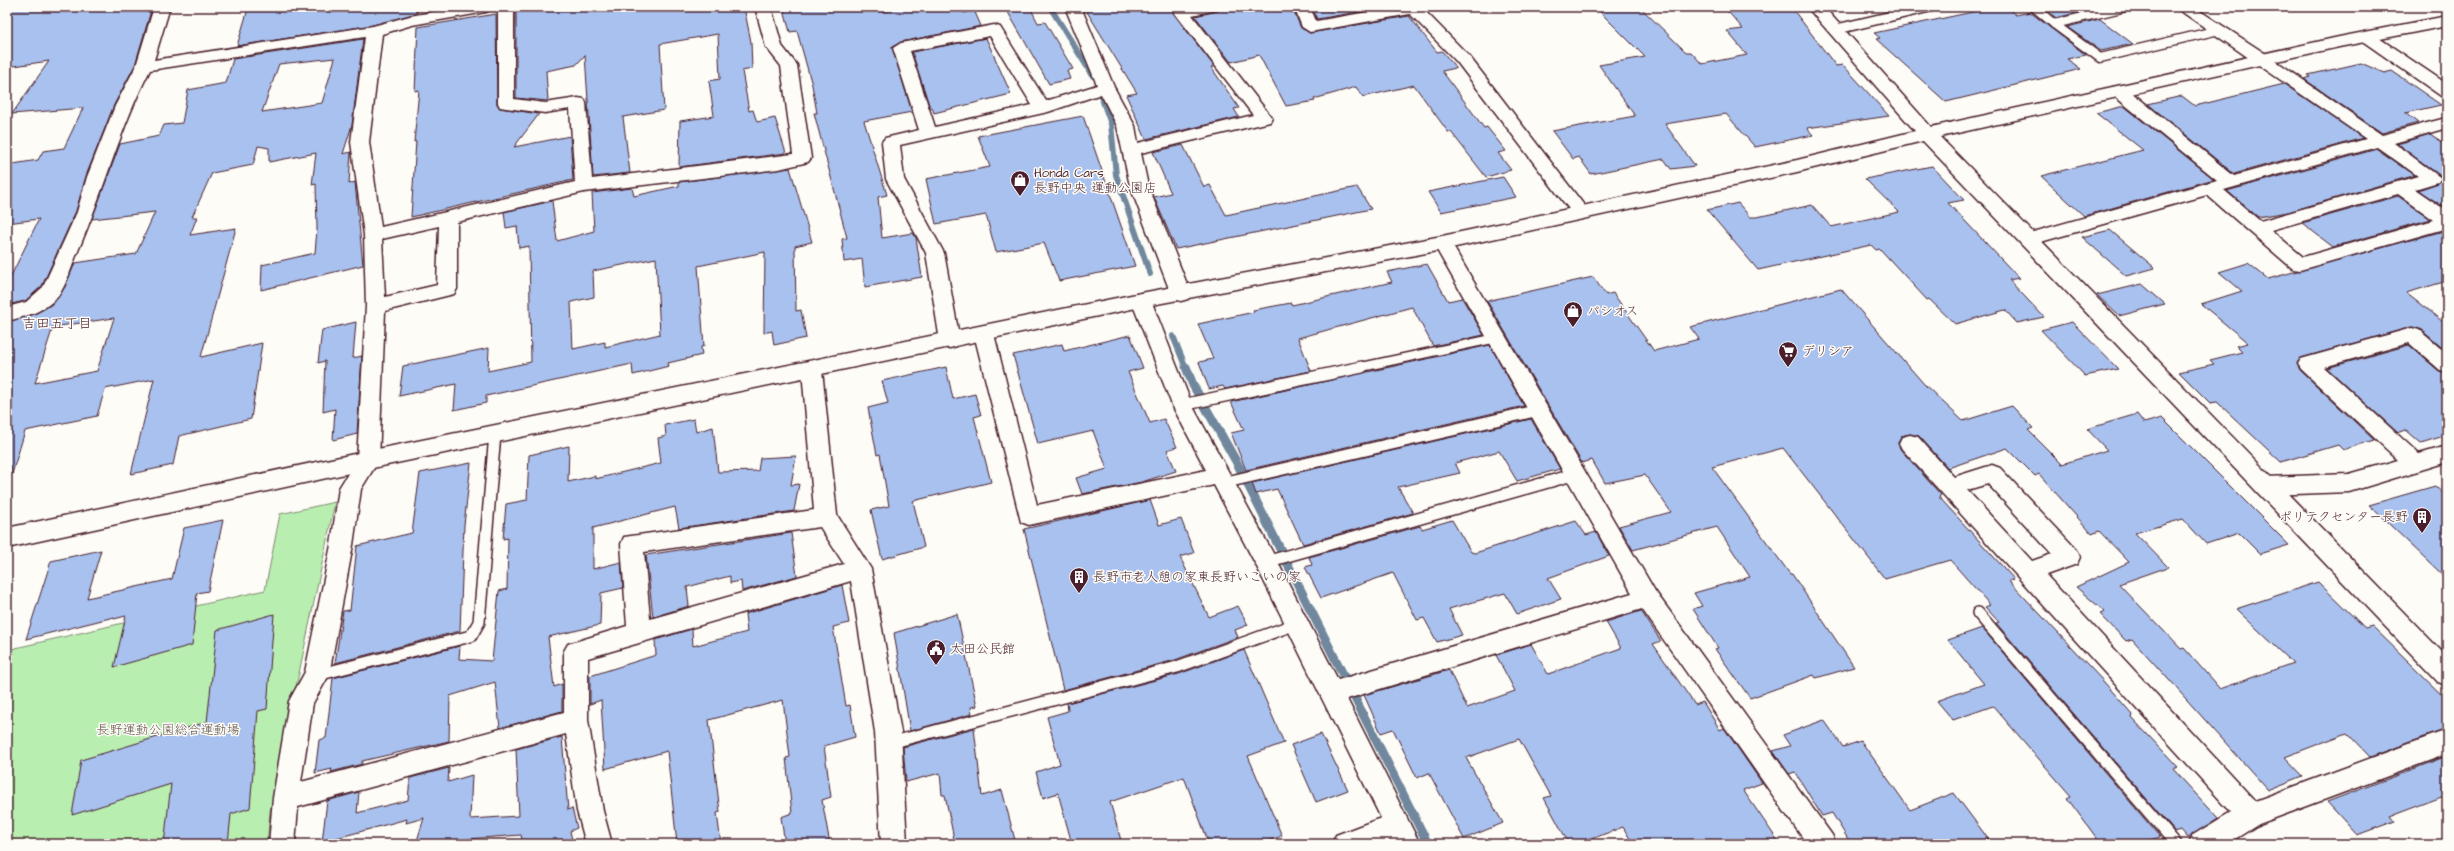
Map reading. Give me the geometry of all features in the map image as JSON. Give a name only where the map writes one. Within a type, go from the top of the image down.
[{"type":"street","points":[[7,314],[33,307],[51,291],[86,212],[96,177],[123,106],[144,66],[162,7]]},
{"type":"street","points":[[144,66],[329,36],[374,32],[411,14],[486,7]]},
{"type":"street","points":[[506,7],[506,103],[545,108],[578,103],[584,186]]},
{"type":"street","points":[[373,235],[584,186],[779,163],[802,158],[789,65],[774,47],[763,7]]},
{"type":"street","points":[[1073,7],[1106,87],[1126,126],[1139,186],[1181,294]]},
{"type":"street","points":[[1132,150],[1264,118],[1182,12],[1212,7]]},
{"type":"street","points":[[1302,7],[1310,27],[1418,8],[1463,59],[1581,213]]},
{"type":"street","points":[[1816,7],[1927,134],[2030,239],[2265,486],[2447,674]]},
{"type":"street","points":[[1836,29],[1931,7]]},
{"type":"street","points":[[2183,7],[2263,59],[2432,178],[2257,228]]},
{"type":"street","points":[[7,538],[368,460],[812,370],[1141,300],[1181,294],[1442,243],[1796,166],[1927,134],[2263,59],[2447,21]]},
{"type":"street","points":[[929,135],[901,48],[994,30],[1042,108]]},
{"type":"street","points":[[282,844],[286,798],[301,701],[317,675],[342,545],[350,488],[368,460],[376,306],[373,235],[360,142],[374,32]]},
{"type":"street","points":[[2367,37],[2447,92]]},
{"type":"street","points":[[950,341],[935,253],[895,179],[891,142],[929,135],[1042,108],[1106,87]]},
{"type":"street","points":[[2119,91],[2230,182]]},
{"type":"street","points":[[2030,239],[2445,120]]},
{"type":"street","points":[[2401,187],[2447,221]]},
{"type":"street","points":[[2210,188],[2300,264],[2447,221]]},
{"type":"street","points":[[376,306],[447,289],[448,218]]},
{"type":"street","points":[[1442,243],[1647,598],[1823,844]]},
{"type":"street","points":[[1141,300],[1185,404],[1224,480],[1271,561],[1296,624],[1343,689],[1402,834],[1345,844]]},
{"type":"street","points":[[984,334],[1029,516],[1224,480]]},
{"type":"street","points":[[2415,463],[2308,364],[2412,335],[2447,365]]},
{"type":"street","points":[[812,370],[826,518],[860,569],[889,743],[894,844]]},
{"type":"street","points":[[1910,443],[2251,815]]},
{"type":"street","points":[[2265,486],[2349,483],[2447,454]]},
{"type":"street","points":[[1949,487],[1992,474],[2069,557],[2027,572]]},
{"type":"street","points":[[640,631],[632,544],[826,518]]},
{"type":"street","points":[[599,844],[590,811],[576,720],[576,651],[640,631],[860,569]]},
{"type":"street","points":[[1343,689],[1647,598]]},
{"type":"street","points":[[286,798],[576,720]]},
{"type":"street","points":[[2202,844],[2251,815],[2447,742]]},
{"type":"lane","points":[[2034,7],[2054,24],[2100,58],[2219,30]]},
{"type":"lane","points":[[2054,24],[2126,7]]},
{"type":"lane","points":[[1185,404],[1497,338]]},
{"type":"lane","points":[[1224,480],[1539,410]]},
{"type":"lane","points":[[317,675],[471,636],[479,622],[495,434]]},
{"type":"lane","points":[[1271,561],[1294,556],[1576,474]]},
{"type":"lane","points":[[1978,613],[2176,844]]},
{"type":"lane","points":[[889,743],[1177,667],[1296,624]]},
{"type":"green space","name":"長野運動公園総合運動場","points":[[335,502],[270,811],[267,844],[7,844],[7,650],[265,590],[280,514]]},
{"type":"building","points":[[7,7],[152,7],[135,65],[114,105],[86,176],[76,211],[42,286],[25,301],[7,305],[7,284],[39,219],[7,223],[7,165],[38,160],[43,151],[64,148],[83,108],[12,114],[49,61],[7,67]]},
{"type":"building","points":[[261,7],[330,7],[330,11],[359,7],[416,7],[417,13],[373,25],[237,46],[248,9]]},
{"type":"building","points":[[516,7],[744,7],[751,42],[752,69],[742,71],[749,111],[753,110],[757,122],[775,118],[786,153],[679,167],[680,121],[714,116],[709,81],[720,79],[718,34],[660,44],[664,110],[623,117],[630,173],[593,177],[585,55],[576,65],[546,71],[548,101],[516,98]]},
{"type":"building","points":[[783,7],[879,7],[881,12],[908,7],[962,7],[964,13],[974,10],[981,26],[901,42],[892,47],[912,112],[864,121],[887,195],[878,197],[882,238],[913,233],[916,238],[922,277],[865,287],[862,259],[844,262],[842,239],[847,238],[814,113],[817,113],[812,85],[797,31],[790,32]]},
{"type":"building","points":[[1005,7],[1030,7],[1038,23],[1045,22],[1073,69],[1067,71],[1070,79],[1049,84]]},
{"type":"building","points":[[1084,7],[1179,7],[1173,13],[1214,66],[1211,67],[1239,108],[1234,109],[1239,117],[1146,139],[1126,95],[1137,93]]},
{"type":"building","points":[[1222,7],[1288,7],[1291,12],[1294,12],[1301,28],[1310,33],[1409,16],[1437,52],[1442,51],[1456,68],[1442,71],[1484,128],[1487,127],[1506,151],[1498,153],[1511,170],[1486,177],[1451,132],[1448,132],[1414,85],[1363,97],[1356,87],[1314,99],[1315,101],[1286,106],[1259,55],[1231,62],[1195,16],[1217,11]]},
{"type":"building","points":[[1323,7],[1388,7],[1317,19],[1312,9]]},
{"type":"building","points":[[1595,7],[1640,7],[1686,52],[1691,52],[1702,64],[1747,55],[1727,31],[1743,29],[1724,7],[1791,7],[1836,66],[1843,65],[1889,116],[1807,128],[1813,135],[1755,147],[1726,114],[1665,124],[1695,166],[1671,169],[1664,159],[1591,174],[1579,157],[1573,159],[1552,131],[1635,116],[1599,65],[1645,57]]},
{"type":"building","points":[[1996,7],[2006,7],[2016,15],[2030,12],[2086,55],[2067,59],[2081,69],[1946,102],[1876,39],[1880,38],[1874,33]]},
{"type":"building","points":[[2084,7],[2088,10],[2056,18],[2045,8]]},
{"type":"building","points":[[496,14],[497,104],[500,108],[539,114],[514,147],[570,136],[573,180],[411,217],[416,141],[414,142],[419,90],[415,91],[418,27]]},
{"type":"building","points":[[2100,19],[2133,44],[2101,51],[2067,27]]},
{"type":"building","points":[[986,38],[1011,94],[934,113],[932,107],[930,108],[912,52]]},
{"type":"building","points":[[363,39],[352,125],[343,154],[351,152],[349,184],[355,182],[363,265],[261,290],[262,265],[315,253],[317,229],[316,184],[312,185],[316,153],[269,162],[269,148],[258,146],[253,165],[212,173],[192,217],[197,217],[190,235],[236,228],[201,357],[262,343],[251,419],[179,436],[173,465],[131,474],[154,379],[105,389],[97,416],[25,431],[12,474],[7,473],[7,322],[35,314],[54,303],[65,287],[75,263],[136,254],[155,212],[92,219],[120,144],[159,136],[164,125],[182,123],[188,90],[226,83],[233,59]],"holes":[[[335,58],[322,103],[262,112],[279,64]],[[114,318],[97,371],[35,383],[53,327]]]},
{"type":"building","points":[[2361,63],[2384,73],[2392,71],[2441,105],[2405,113],[2418,123],[2382,133],[2304,79],[2311,77],[2308,75]]},
{"type":"building","points":[[2284,84],[2363,138],[2234,174],[2148,104],[2182,96],[2195,106]]},
{"type":"building","points":[[2124,106],[2214,179],[2084,216],[2041,176],[2143,150],[2096,113]]},
{"type":"building","name":"Honda Cars 長野中央 運動公園店","points":[[1083,116],[1135,266],[1059,281],[1044,243],[996,252],[986,215],[936,224],[926,179],[990,167],[978,136]]},
{"type":"building","points":[[2430,134],[2447,145],[2447,209],[2418,190],[2438,183],[2442,177],[2397,144]]},
{"type":"building","points":[[1183,145],[1204,187],[1210,185],[1226,215],[1357,187],[1371,209],[1176,249],[1154,197],[1171,193],[1153,152]]},
{"type":"building","points":[[2377,149],[2415,175],[2288,212],[2258,217],[2227,191]]},
{"type":"building","points":[[1932,166],[1964,200],[1948,203],[2019,278],[2009,280],[2044,317],[2017,323],[2005,310],[1955,324],[1929,299],[1927,300],[1880,249],[1876,250],[1871,245],[1758,270],[1707,210],[1738,203],[1750,217],[1757,217],[1812,205],[1831,227],[1899,212],[1865,179]]},
{"type":"building","points":[[790,168],[812,242],[795,246],[796,311],[801,310],[806,338],[774,345],[772,331],[764,333],[765,252],[698,266],[704,346],[701,347],[702,355],[668,363],[669,366],[633,375],[632,364],[486,396],[486,403],[454,410],[456,384],[399,396],[403,366],[489,348],[488,371],[531,362],[529,246],[519,248],[517,226],[506,228],[504,212],[552,201],[557,241],[594,231],[592,193],[632,188],[634,196],[679,186],[679,182]],"holes":[[[656,258],[660,334],[605,347],[605,342],[573,349],[571,302],[594,297],[593,271]]]},
{"type":"building","points":[[1503,177],[1516,197],[1441,212],[1428,192]]},
{"type":"building","points":[[2398,196],[2431,219],[2333,247],[2302,223]]},
{"type":"building","points":[[2110,230],[2155,268],[2126,276],[2082,237]]},
{"type":"building","points":[[2447,230],[2447,281],[2406,293],[2447,325],[2447,352],[2420,329],[2412,327],[2301,358],[2297,363],[2300,370],[2374,440],[2343,450],[2338,445],[2281,462],[2217,402],[2210,403],[2179,372],[2214,364],[2210,360],[2242,352],[2236,346],[2248,343],[2201,304],[2242,291],[2219,272],[2248,263],[2268,279]]},
{"type":"building","points":[[1427,264],[1448,301],[1462,298],[1484,335],[1433,346],[1412,307],[1298,338],[1311,371],[1225,389],[1223,386],[1209,389],[1199,362],[1213,359],[1198,324],[1254,312],[1253,310],[1291,303],[1292,305],[1392,282],[1387,272]]},
{"type":"building","points":[[1593,277],[1606,295],[1613,293],[1654,351],[1699,339],[1690,327],[1841,289],[1924,384],[1963,421],[2012,406],[2033,428],[2028,430],[2062,464],[2107,450],[2087,429],[2137,414],[2144,423],[2162,418],[2289,545],[2260,554],[2239,533],[2206,544],[2183,519],[2135,533],[2168,567],[2119,584],[2181,649],[2184,648],[2220,689],[2293,663],[2236,609],[2318,582],[2365,628],[2372,626],[2447,699],[2447,729],[2370,757],[2347,733],[2285,757],[2303,776],[2268,790],[2132,639],[2126,641],[2100,614],[2105,612],[2076,587],[2129,562],[2099,531],[2092,534],[2039,474],[2035,476],[2007,448],[1948,468],[1919,436],[1910,434],[1901,436],[1898,444],[1901,450],[1941,495],[1939,497],[2014,579],[2009,581],[2104,682],[2133,715],[2132,718],[2178,767],[2173,769],[2218,818],[2188,838],[2181,830],[2175,832],[1996,623],[1999,622],[1985,607],[1990,605],[1950,560],[1885,579],[1783,448],[1712,467],[1790,574],[1792,574],[1854,667],[1816,678],[1814,675],[1750,698],[1715,649],[1718,648],[1693,609],[1702,606],[1694,593],[1750,577],[1717,527],[1633,550],[1619,526],[1671,512],[1645,475],[1605,483],[1592,460],[1582,463],[1487,301]]},
{"type":"building","points":[[2142,284],[2165,304],[2119,316],[2097,295]]},
{"type":"building","points":[[356,322],[353,358],[362,356],[357,434],[333,440],[335,409],[323,412],[325,361],[318,363],[322,330]]},
{"type":"building","points":[[2072,322],[2118,369],[2085,376],[2041,330]]},
{"type":"building","points":[[1130,335],[1143,368],[1128,372],[1150,423],[1164,419],[1177,447],[1167,450],[1176,471],[1142,482],[1082,494],[1076,478],[1107,469],[1093,431],[1038,444],[1013,355],[1062,344],[1064,351]]},
{"type":"building","points":[[1490,345],[1524,406],[1246,470],[1231,433],[1244,430],[1231,402]]},
{"type":"building","points":[[2409,345],[2439,371],[2447,373],[2447,435],[2421,443],[2406,430],[2398,433],[2327,368]]},
{"type":"building","points":[[946,367],[953,399],[975,394],[981,415],[974,417],[991,482],[913,501],[924,547],[882,559],[871,510],[889,506],[880,454],[877,455],[868,408],[888,403],[882,381]]},
{"type":"building","points":[[694,419],[696,432],[713,427],[718,472],[758,471],[760,458],[796,456],[791,485],[799,484],[794,511],[679,528],[675,507],[593,528],[593,569],[621,562],[623,588],[601,593],[600,625],[548,637],[554,687],[562,684],[562,711],[500,728],[495,682],[450,696],[449,741],[362,761],[362,764],[331,772],[332,769],[315,773],[319,740],[326,738],[333,678],[460,646],[459,659],[492,661],[499,591],[507,589],[508,538],[503,539],[506,504],[527,500],[529,455],[569,446],[568,482],[595,476],[595,479],[661,463],[658,438],[666,436],[665,425]]},
{"type":"building","points":[[1531,419],[1560,469],[1517,481],[1499,451],[1455,463],[1460,473],[1398,487],[1413,513],[1303,544],[1277,489],[1256,494],[1252,483]]},
{"type":"building","points":[[471,463],[464,525],[460,631],[335,663],[343,611],[350,610],[357,546],[412,533],[420,473]]},
{"type":"building","name":"ポリテクセンター長野","points":[[2435,486],[2447,497],[2447,579],[2369,505]]},
{"type":"building","points":[[1150,500],[1159,525],[1181,519],[1194,553],[1180,557],[1209,617],[1238,606],[1248,625],[1235,630],[1238,637],[1175,660],[1063,690],[1024,529]]},
{"type":"building","points":[[223,520],[208,591],[197,593],[192,645],[114,667],[126,616],[114,619],[114,617],[26,639],[51,561],[101,550],[87,598],[172,579],[184,528]]},
{"type":"building","points":[[1452,520],[1471,552],[1475,553],[1576,521],[1586,535],[1596,532],[1609,556],[1548,578],[1561,599],[1517,614],[1505,593],[1449,609],[1462,635],[1437,642],[1424,618],[1417,620],[1393,573],[1321,598],[1305,567],[1312,565],[1309,557],[1420,526],[1422,529]]},
{"type":"building","points":[[791,533],[797,576],[742,591],[741,581],[730,583],[730,576],[687,587],[689,606],[653,617],[646,555]]},
{"type":"building","points":[[842,585],[849,623],[833,627],[846,706],[850,705],[855,737],[824,746],[831,797],[822,800],[830,844],[785,844],[781,817],[792,813],[786,758],[790,757],[783,700],[709,720],[720,812],[717,813],[721,844],[677,844],[667,751],[605,769],[601,700],[590,704],[590,676],[656,655],[655,640],[692,629],[693,646],[747,632],[745,614]]},
{"type":"building","points":[[1641,611],[1661,641],[1653,644],[1695,705],[1703,702],[1720,730],[1724,728],[1762,783],[1743,790],[1780,844],[1633,844],[1623,827],[1578,844],[1569,844],[1544,798],[1551,796],[1519,739],[1466,758],[1503,823],[1464,839],[1429,773],[1417,778],[1393,729],[1381,733],[1364,695],[1449,670],[1467,708],[1515,691],[1496,655],[1531,644],[1548,674],[1621,648],[1606,622]]},
{"type":"building","points":[[274,614],[267,709],[258,711],[250,808],[231,814],[228,844],[164,844],[171,784],[72,815],[81,760],[207,722],[217,630]]},
{"type":"building","points":[[957,614],[977,706],[971,707],[972,714],[910,731],[894,633]]},
{"type":"building","points":[[1982,628],[2160,837],[2138,844],[2101,844],[2067,798],[2071,796],[1993,706],[1953,720],[1937,701],[1984,684],[1948,640]]},
{"type":"building","points":[[1244,650],[1284,743],[1248,756],[1282,836],[1259,844],[1209,844],[1184,777],[1110,802],[1122,844],[1072,844],[1058,793],[1043,798],[1036,772],[1060,764],[1047,717],[1068,711],[1067,703],[1179,674]]},
{"type":"building","points":[[1824,720],[1843,747],[1861,741],[1910,810],[1954,793],[1992,844],[1851,844],[1832,813],[1822,816],[1795,772],[1789,774],[1773,751],[1790,746],[1783,735]]},
{"type":"building","points":[[974,728],[982,796],[1002,790],[1016,844],[955,844],[945,795],[942,795],[940,773],[906,782],[903,747]]},
{"type":"building","points":[[1321,734],[1348,790],[1316,802],[1291,745]]},
{"type":"building","points":[[562,737],[568,810],[572,808],[577,828],[570,831],[573,844],[523,844],[521,835],[468,839],[466,844],[416,844],[424,818],[406,823],[407,819],[322,842],[327,801],[359,792],[357,813],[408,800],[410,778],[449,768],[448,782],[472,775],[470,819],[519,816],[516,749]]},
{"type":"building","points":[[2447,756],[2447,795],[2391,816],[2395,821],[2357,835],[2327,802]]},
{"type":"waterway","points":[[1050,7],[1093,76]]},
{"type":"waterway","points":[[1101,96],[1111,124],[1116,175],[1150,274]]},
{"type":"waterway","points":[[1173,336],[1186,368]]},
{"type":"waterway","points":[[1186,367],[1193,385],[1237,463],[1428,844]]},
{"type":"place","name":"Honda Cars 長野中央 運動公園店","points":[[1020,197]]},
{"type":"place","name":"パシオス","points":[[1573,328]]},
{"type":"place","name":"デリシア","points":[[1788,368]]},
{"type":"place","name":"ポリテクセンター長野","points":[[2422,534]]},
{"type":"place","name":"長野市老人憩の家東長野いこいの家","points":[[1079,594]]},
{"type":"place","name":"太田公民館","points":[[936,666]]},
{"type":"district","name":"吉田五丁目","points":[[57,324]]}]
